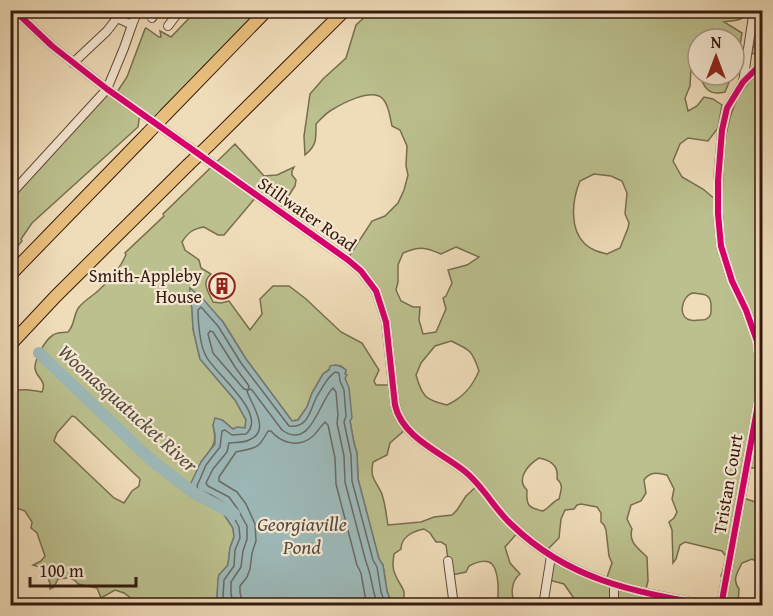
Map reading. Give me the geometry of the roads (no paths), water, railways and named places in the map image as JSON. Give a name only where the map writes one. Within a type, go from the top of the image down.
[{"type":"highway","points":[[234,45],[262,10]]},
{"type":"highway","points":[[10,275],[267,10]]},
{"type":"highway","points":[[10,345],[56,296],[345,10]]},
{"type":"street","name":"Stillwater Road","points":[[14,10],[52,46],[107,89],[361,271],[376,291],[386,322],[395,405],[401,420],[411,432],[465,471],[512,526],[551,556],[614,585],[714,606]]},
{"type":"street","points":[[10,195],[107,89],[138,10]]},
{"type":"street","points":[[168,26],[180,10]]},
{"type":"street","name":"Tristan Court","points":[[746,58],[753,16],[759,10]]},
{"type":"street","points":[[74,63],[107,31],[116,14],[132,25]]},
{"type":"street","name":"Tristan Court","points":[[746,78],[762,63]]},
{"type":"street","name":"Tristan Court","points":[[721,606],[759,399],[761,376],[757,341],[732,281],[721,246],[718,213],[722,130],[727,108],[739,87]]},
{"type":"street","points":[[543,606],[551,556]]},
{"type":"street","points":[[448,561],[454,606]]},
{"type":"street","points":[[614,585],[614,606]]},
{"type":"water","name":"Georgiaville Pond","points":[[190,288],[223,322],[246,359],[292,421],[298,420],[307,407],[312,393],[330,366],[339,366],[346,370],[345,378],[349,388],[352,418],[350,421],[357,453],[358,479],[392,605],[222,605],[217,597],[218,579],[228,565],[234,537],[233,528],[219,507],[192,494],[190,485],[201,462],[215,444],[213,425],[215,418],[222,420],[233,429],[245,428],[246,420],[235,400],[200,359],[193,329]]},
{"type":"waterway","name":"Woonasquatucket River","points":[[39,353],[151,460],[194,493],[234,514]]},
{"type":"place","name":"Smith-Appleby House","points":[[222,286]]}]
